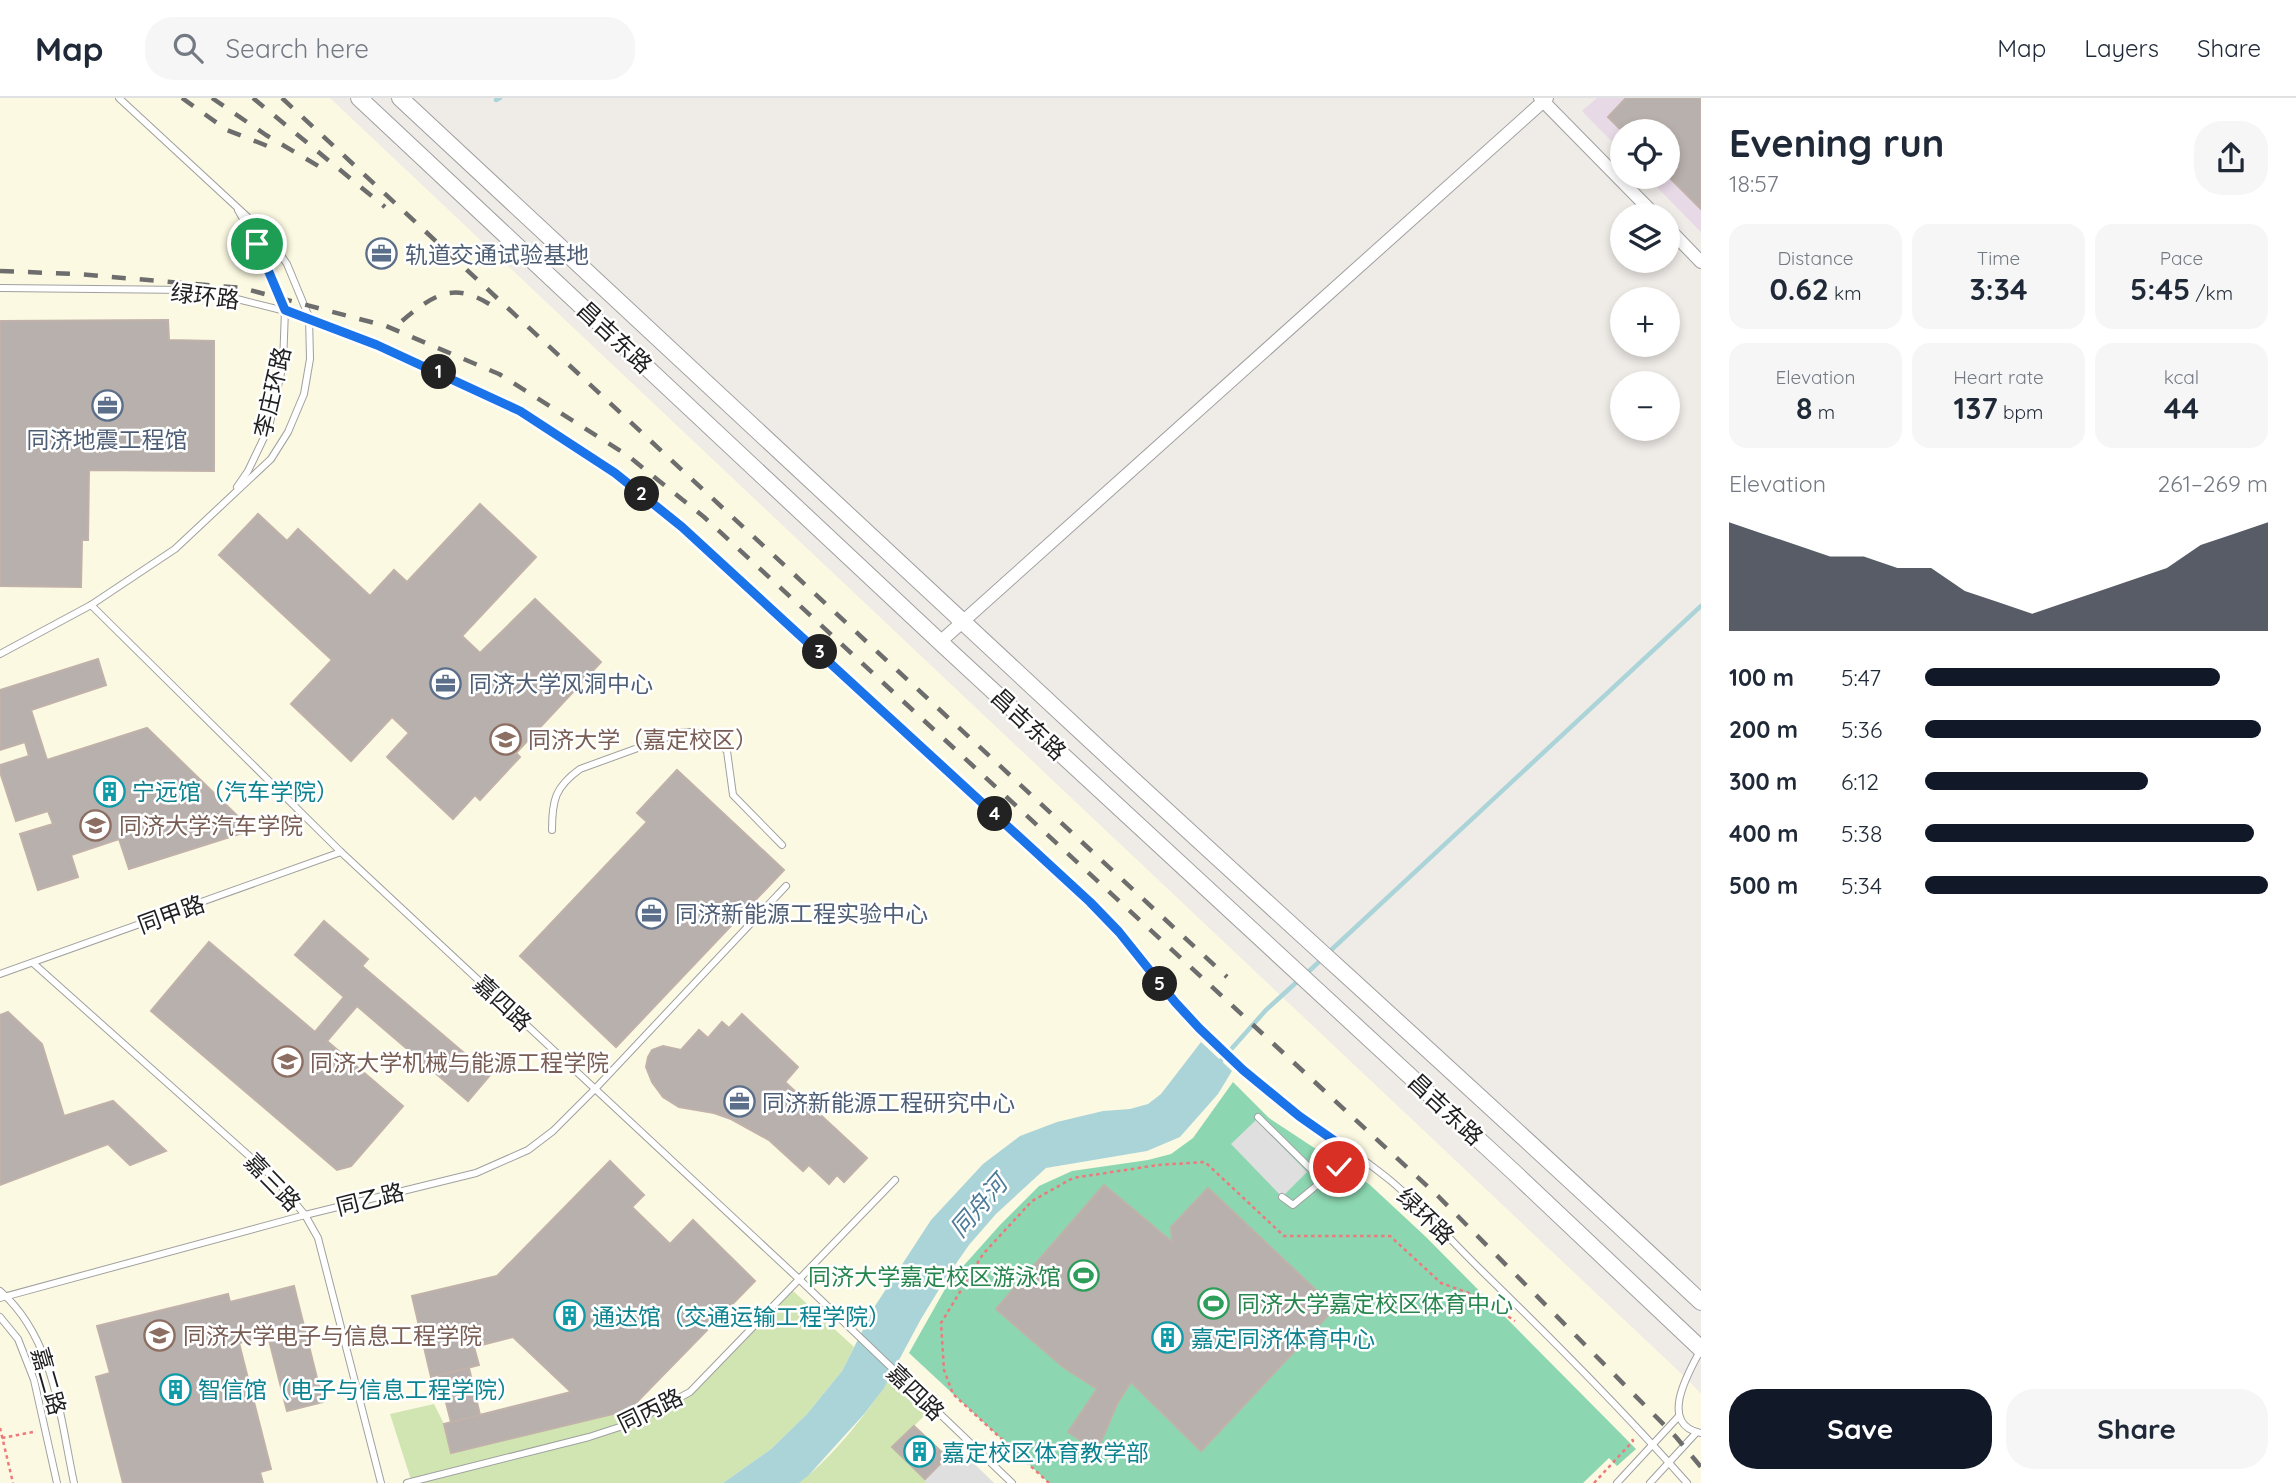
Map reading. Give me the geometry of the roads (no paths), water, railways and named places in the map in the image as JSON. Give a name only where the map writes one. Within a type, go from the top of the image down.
[{"type":"street","name":"昌吉东路","points":[[359,98],[1701,1349]]},
{"type":"street","name":"昌吉东路","points":[[400,98],[1093,743],[1547,1157],[1701,1302]]},
{"type":"street","points":[[940,642],[1544,99],[1644,203]]},
{"type":"street","points":[[1680,240],[1701,262]]},
{"type":"lane","name":"李庄环路","points":[[0,654],[91,605],[175,548],[271,459],[288,432],[304,394],[310,359],[309,317],[287,264],[266,234],[120,98]]},
{"type":"lane","name":"李庄环路","points":[[228,500],[248,471],[269,427],[283,364],[285,310],[257,244],[234,204]]},
{"type":"lane","name":"绿环路","points":[[0,288],[189,290],[285,310],[309,317],[444,374],[520,411],[570,442],[650,500],[753,590],[1090,902],[1119,932],[1199,1028],[1243,1070],[1299,1116],[1359,1158],[1401,1192],[1530,1318],[1687,1483]]},
{"type":"lane","name":"嘉四路","points":[[91,605],[341,852],[800,1280],[1012,1483]]},
{"type":"lane","points":[[552,830],[552,810],[556,796],[560,786],[570,776],[580,769],[679,733],[691,732],[717,741],[727,751],[733,795],[782,845]]},
{"type":"lane","name":"同甲路","points":[[0,974],[341,852]]},
{"type":"lane","name":"同乙路","points":[[3,1297],[305,1215],[476,1173],[528,1150],[554,1131],[786,886]]},
{"type":"lane","name":"嘉三路","points":[[33,963],[275,1180],[305,1215],[318,1238],[381,1483]]},
{"type":"lane","points":[[1258,1117],[1323,1181]]},
{"type":"lane","points":[[1282,1197],[1293,1205],[1339,1167],[1359,1158]]},
{"type":"lane","name":"同丙路","points":[[407,1483],[589,1437],[632,1423],[690,1392],[895,1180]]},
{"type":"lane","name":"嘉二路","points":[[0,1291],[35,1333],[50,1373],[74,1483]]},
{"type":"lane","name":"嘉二路","points":[[0,1317],[18,1339],[30,1370],[57,1483]]},
{"type":"lane","points":[[1617,1483],[1679,1416],[1679,1395],[1701,1349]]},
{"type":"lane","points":[[1650,1483],[1699,1433],[1679,1416]]},
{"type":"water","points":[[1201,1042],[1232,1071],[1218,1094],[1180,1137],[1147,1151],[1046,1168],[996,1214],[969,1245],[921,1319],[884,1388],[808,1476],[799,1483],[723,1483],[771,1449],[807,1414],[842,1371],[875,1306],[931,1220],[983,1164],[1020,1136],[1057,1122],[1148,1104],[1161,1094]]},
{"type":"waterway","name":"同舟河","points":[[496,100],[500,98]]},
{"type":"waterway","points":[[1329,952],[1701,606]]},
{"type":"waterway","points":[[1306,974],[1323,958]]},
{"type":"waterway","points":[[1218,1064],[1266,1010],[1299,980]]},
{"type":"railway","points":[[182,98],[227,130],[275,149]]},
{"type":"railway","points":[[212,98],[266,135],[330,173]]},
{"type":"railway","points":[[253,98],[385,207]]},
{"type":"railway","points":[[282,98],[1227,977]]},
{"type":"railway","points":[[0,271],[77,274],[242,288],[386,326],[499,374],[627,455],[704,517],[1438,1196],[1676,1437],[1701,1467]]},
{"type":"railway","points":[[402,321],[425,303],[446,294],[468,294],[494,307]]},
{"type":"place","name":"轨道交通试验基地","points":[[382,254]]},
{"type":"place","name":"同济地震工程馆","points":[[107,405]]},
{"type":"place","name":"同济大学风洞中心","points":[[446,683]]},
{"type":"place","name":"同济大学（嘉定校区）","points":[[505,739]]},
{"type":"place","name":"宁远馆（汽车学院）","points":[[109,791]]},
{"type":"place","name":"同济大学汽车学院","points":[[96,825]]},
{"type":"place","name":"同济新能源工程实验中心","points":[[652,913]]},
{"type":"place","name":"同济大学机械与能源工程学院","points":[[287,1062]]},
{"type":"place","name":"同济新能源工程研究中心","points":[[739,1102]]},
{"type":"place","name":"同济大学嘉定校区游泳馆","points":[[1084,1276]]},
{"type":"place","name":"同济大学嘉定校区体育中心","points":[[1214,1303]]},
{"type":"place","name":"通达馆（交通运输工程学院）","points":[[569,1316]]},
{"type":"place","name":"同济大学电子与信息工程学院","points":[[160,1335]]},
{"type":"place","name":"嘉定同济体育中心","points":[[1168,1338]]},
{"type":"place","name":"智信馆（电子与信息工程学院）","points":[[175,1389]]},
{"type":"place","name":"嘉定校区体育教学部","points":[[919,1452]]}]
